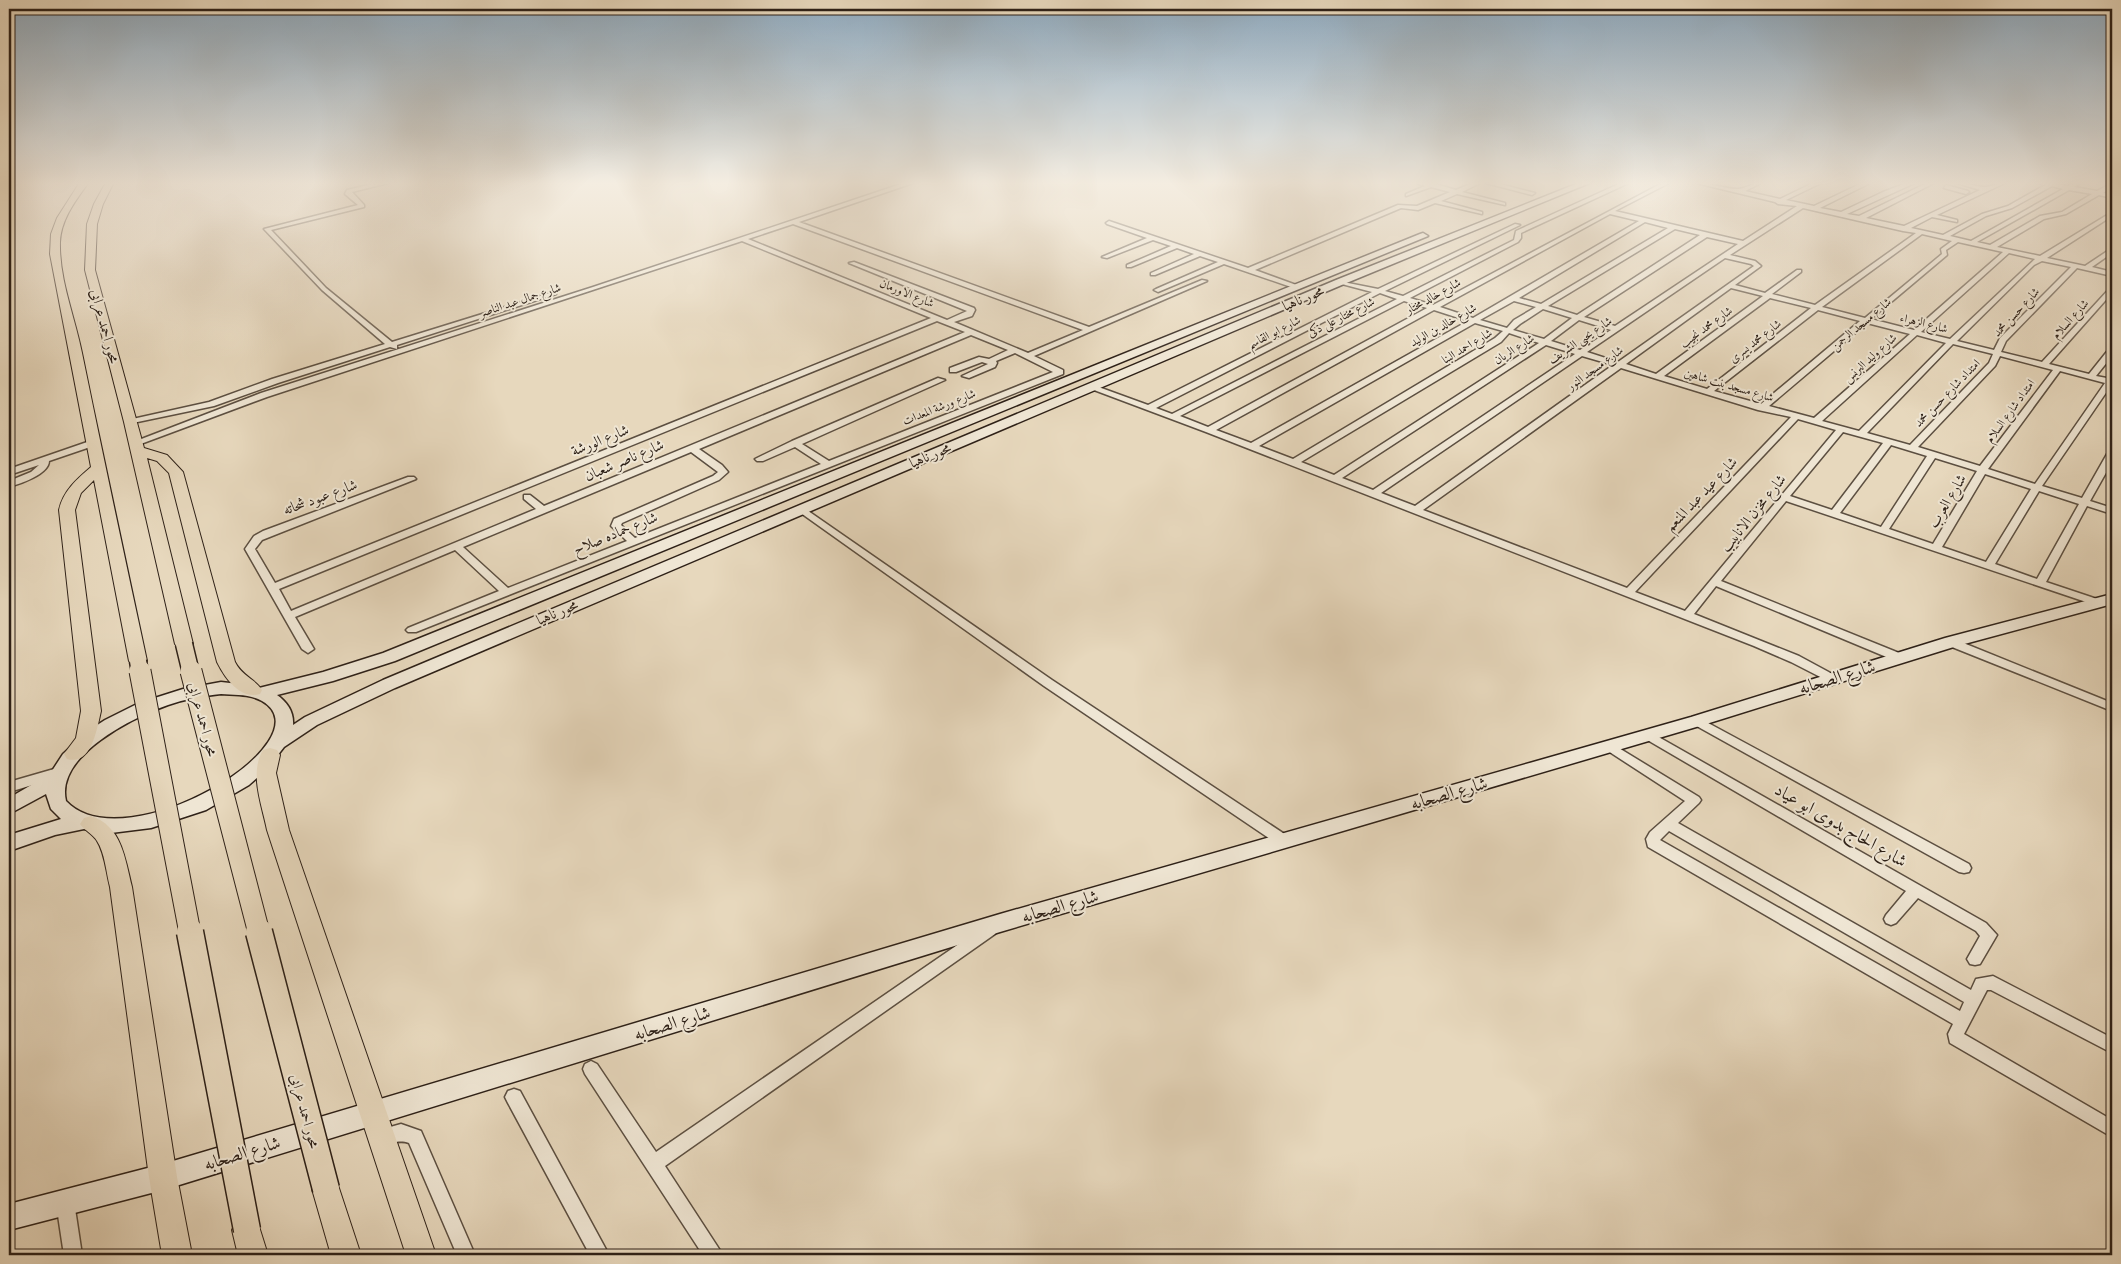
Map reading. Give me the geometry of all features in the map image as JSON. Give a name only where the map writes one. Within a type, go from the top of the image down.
[{"type":"main road","points":[[55,241],[60,278],[70,319],[98,469],[138,661],[250,1243]]},
{"type":"main road","name":"محور احمد عرابى","points":[[89,241],[90,270],[131,422],[184,644],[326,1189],[346,1255]]},
{"type":"main road","name":"محور ناهيا","points":[[60,775],[74,754],[104,730],[134,712],[161,701],[211,689],[238,688],[257,692],[327,677],[389,657],[1412,241]]},
{"type":"main road","name":"محور ناهيا","points":[[87,823],[109,826],[131,824],[177,813],[200,804],[234,785],[257,768],[274,748],[311,720],[358,698],[1090,387],[1442,241]]},
{"type":"main road","points":[[1118,361],[1135,369]]},
{"type":"main road","points":[[136,446],[162,458],[176,472],[226,662],[230,670],[243,684],[275,700],[283,712],[285,726],[274,748],[266,773],[278,830],[421,1255]]},
{"type":"main road","points":[[74,754],[85,739],[91,711],[67,510],[70,499],[78,487],[98,469]]},
{"type":"main road","name":"شارع الصحابه","points":[[9,1217],[163,1178],[1000,924],[1697,721],[1952,642],[2106,601]]},
{"type":"main road","points":[[60,775],[55,792],[58,805],[68,815],[87,823],[105,834],[120,878],[163,1178],[177,1255]]},
{"type":"main road","points":[[9,807],[60,775]]},
{"type":"main road","points":[[9,843],[54,828],[87,823]]},
{"type":"street","points":[[279,241],[324,288],[395,348]]},
{"type":"street","name":"شارع جمال عبد الناصر","points":[[136,446],[264,395],[395,348],[719,241]]},
{"type":"street","name":"شارع جمال عبد الناصر","points":[[131,422],[211,404],[737,241]]},
{"type":"street","name":"شارع الاورمان","points":[[748,241],[1016,350],[1060,372]]},
{"type":"street","points":[[847,241],[1090,330]]},
{"type":"street","points":[[1105,257],[1145,241]]},
{"type":"street","points":[[1162,241],[1297,287]]},
{"type":"street","points":[[1250,270],[1318,241]]},
{"type":"street","name":"شارع ابو القاسم","points":[[1150,408],[1379,291],[1484,241]]},
{"type":"street","name":"شارع مختار على ذكى","points":[[1172,417],[1514,241]]},
{"type":"street","name":"شارع خالد مختار","points":[[1209,430],[1556,241]]},
{"type":"street","name":"شارع خالد بن الوليد","points":[[1251,447],[1609,241]]},
{"type":"street","name":"شارع احمد البنا","points":[[1293,463],[1498,340],[1513,325],[1651,241]]},
{"type":"street","name":"شارع الريان","points":[[1334,479],[1545,342],[1577,318],[1696,241]]},
{"type":"street","points":[[1733,241],[1742,243]]},
{"type":"street","name":"شارع يحيى الشريف","points":[[1374,494],[1745,241]]},
{"type":"street","name":"شارع محمد يسرى","points":[[1708,392],[1816,308],[1909,241]]},
{"type":"street","points":[[1955,241],[2112,274]]},
{"type":"street","name":"شارع مسجد الرحمن","points":[[1762,408],[1945,254],[1943,250],[1955,241]]},
{"type":"street","points":[[1970,244],[1975,241]]},
{"type":"street","points":[[1990,248],[2002,241]]},
{"type":"street","points":[[1862,434],[1951,342],[2032,264],[2069,241]]},
{"type":"street","points":[[1129,266],[1177,246]]},
{"type":"street","points":[[2084,269],[2112,250]]},
{"type":"street","name":"شارع وليد البرنس","points":[[1815,422],[2007,252]]},
{"type":"street","points":[[1153,274],[1200,254]]},
{"type":"street","name":"شارع مسجد النور","points":[[1416,510],[1758,265],[1724,256]]},
{"type":"street","points":[[1158,290],[1224,262]]},
{"type":"street","points":[[852,263],[971,310],[969,314],[948,322]]},
{"type":"street","name":"شارع حسن محمد","points":[[1996,353],[2004,340],[2075,267]]},
{"type":"street","name":"شارع محمد نجيب","points":[[1657,377],[1799,271]]},
{"type":"street","points":[[1028,356],[1204,280]]},
{"type":"street","name":"شارع مسجد بنت شاهين","points":[[1340,282],[1379,291],[1762,408],[1933,454],[2112,511]]},
{"type":"street","name":"شارع الزهراء","points":[[1730,286],[2111,381]]},
{"type":"street","name":"شارع السلام","points":[[2044,364],[2112,289]]},
{"type":"street","points":[[1513,298],[1616,329]]},
{"type":"street","name":"شارع الورشة","points":[[272,588],[938,318]]},
{"type":"street","name":"شارع ناصر شعبان","points":[[288,616],[972,332]]},
{"type":"street","points":[[953,370],[978,360],[990,360],[1016,350]]},
{"type":"street","points":[[2092,376],[2112,350]]},
{"type":"street","name":"امتداد شارع حسن محمد","points":[[1912,448],[1992,364],[1996,353]]},
{"type":"street","points":[[966,376],[992,365],[994,363],[990,360]]},
{"type":"street","name":"امتداد شارع السلام","points":[[1983,469],[2058,368]]},
{"type":"street","name":"شارع ورشة المعدات","points":[[828,464],[1060,372]]},
{"type":"street","points":[[760,459],[940,380]]},
{"type":"street","points":[[1989,565],[2037,487],[2111,381]]},
{"type":"street","points":[[1090,387],[1209,430],[1687,615],[1783,654],[1832,679]]},
{"type":"street","name":"شارع عيد عبد المنعم","points":[[1628,592],[1796,417]]},
{"type":"street","name":"شارع مخزن الانابيب","points":[[1687,615],[1786,498],[1842,428]]},
{"type":"street","points":[[1834,514],[1889,441]]},
{"type":"street","points":[[9,472],[93,443]]},
{"type":"street","points":[[795,444],[828,464]]},
{"type":"street","points":[[634,542],[616,526],[617,521],[716,478],[723,472],[719,467],[692,448]]},
{"type":"street","points":[[1884,530],[1933,454]]},
{"type":"street","points":[[2040,582],[2112,454]]},
{"type":"street","points":[[9,484],[34,474],[45,464],[44,460]]},
{"type":"street","name":"شارع حماده صلاح","points":[[412,630],[828,464]]},
{"type":"street","name":"شارع العرب","points":[[1936,548],[1983,469]]},
{"type":"street","name":"شارع عبود شحاته","points":[[272,588],[250,550],[252,544],[267,533],[411,479]]},
{"type":"street","points":[[527,497],[543,510]]},
{"type":"street","points":[[1786,498],[2040,582],[2106,601]]},
{"type":"street","points":[[801,509],[1048,683],[1284,841]]},
{"type":"street","points":[[456,546],[507,592]]},
{"type":"street","points":[[1716,582],[1900,658]]},
{"type":"street","points":[[272,588],[308,649]]},
{"type":"street","points":[[1952,642],[2112,707]]},
{"type":"street","points":[[1697,721],[1964,868]]},
{"type":"street","name":"شارع الحاج بدوى ابو عياد","points":[[1648,735],[1986,930],[1989,934],[1988,938],[1975,959]]},
{"type":"street","points":[[1609,746],[1694,800],[1655,836],[1653,842],[1962,1021]]},
{"type":"street","points":[[9,788],[60,775]]},
{"type":"street","points":[[1669,824],[1974,1000]]},
{"type":"street","points":[[1891,919],[1916,890]]},
{"type":"street","points":[[653,1164],[1000,924]]},
{"type":"street","points":[[2112,1046],[1993,983],[1982,984],[1956,1034],[1956,1038],[1962,1042],[2112,1129]]},
{"type":"street","points":[[591,1069],[714,1255]]},
{"type":"street","points":[[514,1097],[600,1255]]},
{"type":"street","points":[[382,1137],[401,1132],[415,1137],[466,1255]]},
{"type":"street","points":[[66,1202],[73,1255]]}]
